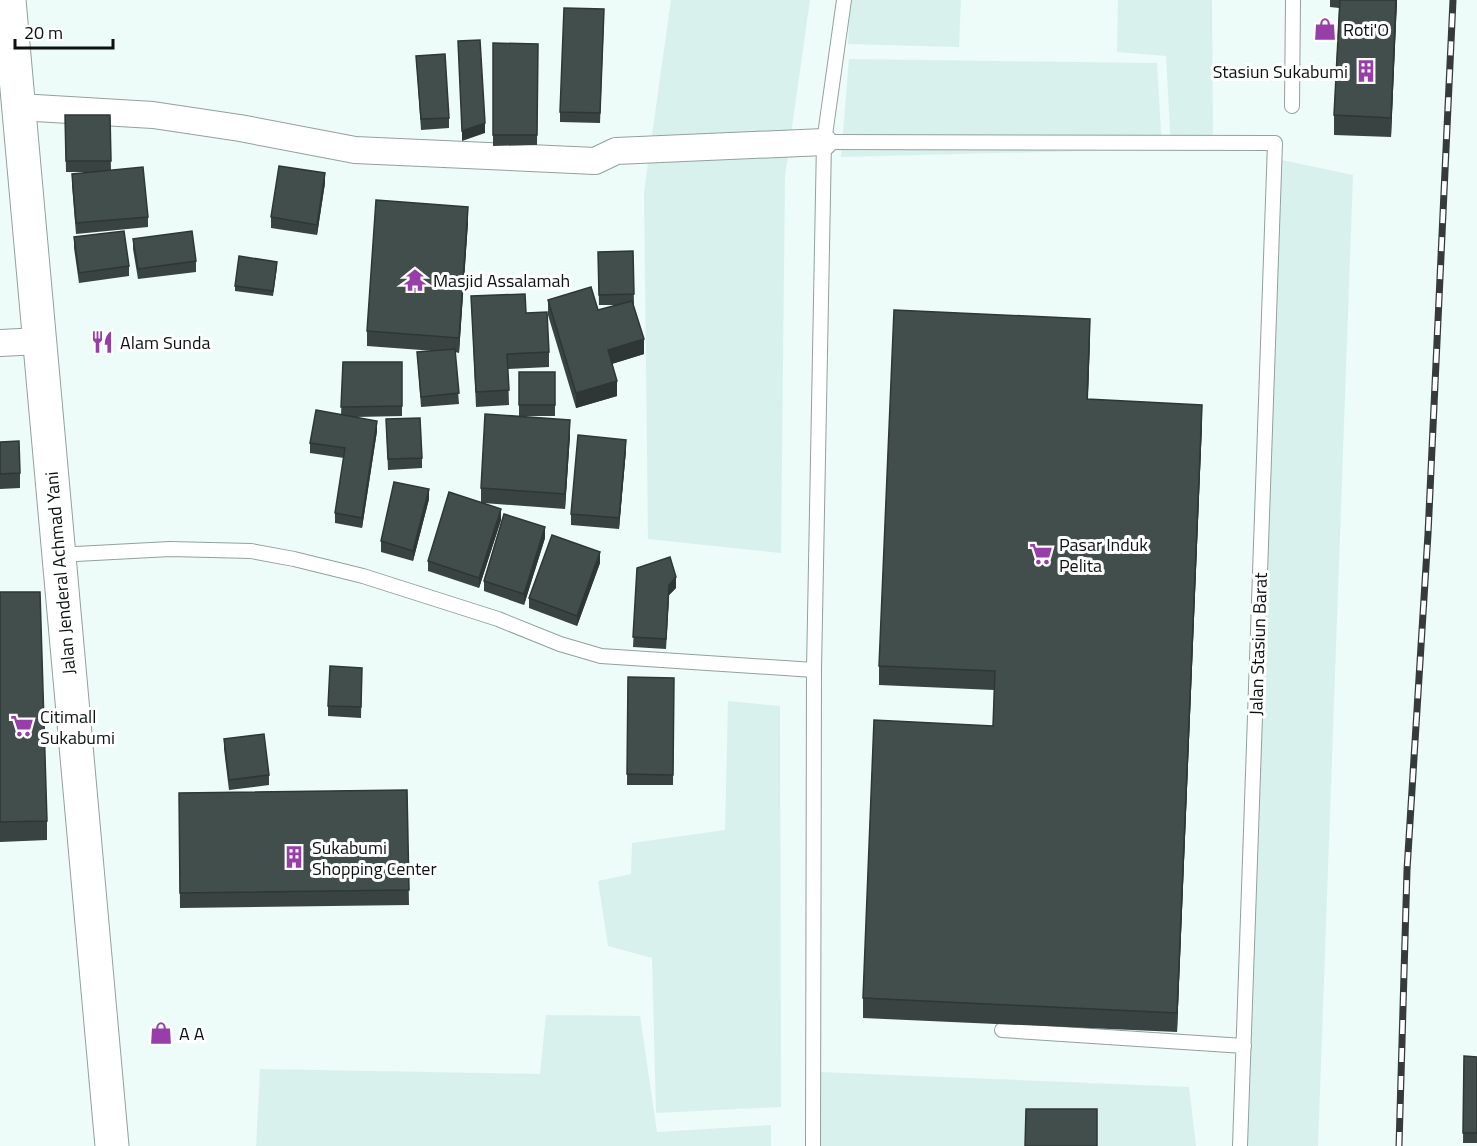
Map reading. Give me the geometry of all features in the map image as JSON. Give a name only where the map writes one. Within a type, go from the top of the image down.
[{"type":"main road","name":"Jalan Jenderal Achmad Yani","points":[[9,0],[57,555],[112,1146]]},
{"type":"street","points":[[19,107],[153,115],[240,128],[355,150],[595,161],[616,151],[824,142]]},
{"type":"street","points":[[0,343],[40,340]]},
{"type":"lane","points":[[813,1146],[814,670],[824,142],[844,0]]},
{"type":"lane","points":[[1292,106],[1293,0]]},
{"type":"lane","name":"Jalan Stasiun Barat","points":[[824,142],[1275,143],[1240,1146]]},
{"type":"lane","points":[[57,555],[170,549],[251,551],[363,576],[498,619],[560,644],[601,656],[814,670]]},
{"type":"lane","points":[[1002,1030],[1244,1046]]},
{"type":"shaded area","points":[[671,0],[810,0],[785,176],[781,553],[648,539],[644,192]]},
{"type":"shaded area","points":[[850,0],[961,0],[959,47],[848,44]]},
{"type":"shaded area","points":[[1118,0],[1212,0],[1213,140],[1171,149],[1166,56],[1117,52]]},
{"type":"shaded area","points":[[849,59],[1157,63],[1162,149],[841,157]]},
{"type":"shaded area","points":[[1277,159],[1353,175],[1318,1146],[1244,1146]]},
{"type":"shaded area","points":[[728,701],[780,706],[781,1107],[656,1113],[652,958],[608,946],[598,881],[631,874],[632,843],[725,830]]},
{"type":"shaded area","points":[[546,1015],[640,1016],[657,1132],[771,1125],[771,1146],[256,1146],[260,1069],[540,1074]]},
{"type":"shaded area","points":[[819,1072],[1189,1087],[1196,1146],[816,1146]]},
{"type":"building","name":"Stasiun Sukabumi","points":[[1340,0],[1396,0],[1391,118],[1334,115]]},
{"type":"building","points":[[564,8],[604,9],[600,113],[560,112]]},
{"type":"building","points":[[480,40],[485,123],[462,131],[458,41]]},
{"type":"building","points":[[493,43],[538,44],[537,135],[493,135]]},
{"type":"building","points":[[445,54],[449,118],[421,119],[416,56]]},
{"type":"building","points":[[65,115],[110,115],[111,161],[66,161]]},
{"type":"building","points":[[279,166],[325,173],[317,225],[271,217]]},
{"type":"building","points":[[143,167],[148,217],[76,223],[72,174]]},
{"type":"building","points":[[376,200],[468,207],[459,338],[367,331]]},
{"type":"building","points":[[124,231],[129,266],[79,273],[74,237]]},
{"type":"building","points":[[192,231],[196,261],[138,269],[133,239]]},
{"type":"building","points":[[633,251],[634,294],[599,295],[598,252]]},
{"type":"building","points":[[239,256],[277,262],[273,291],[235,286]]},
{"type":"building","points":[[591,287],[598,310],[632,301],[644,339],[608,350],[617,381],[576,393],[548,300]]},
{"type":"building","points":[[525,294],[526,313],[547,312],[549,352],[507,354],[509,390],[476,392],[471,296]]},
{"type":"building","name":"Pasar Induk Pelita","points":[[894,310],[1090,319],[1087,399],[1202,405],[1177,1013],[863,998],[874,720],[993,726],[995,671],[879,666]]},
{"type":"building","points":[[455,349],[459,393],[421,397],[417,352]]},
{"type":"building","points":[[343,362],[402,362],[402,406],[341,407]]},
{"type":"building","points":[[519,372],[555,372],[555,405],[519,405]]},
{"type":"building","points":[[316,410],[377,421],[362,518],[335,513],[345,448],[310,443]]},
{"type":"building","points":[[485,414],[570,420],[565,494],[481,488]]},
{"type":"building","points":[[420,418],[422,458],[388,459],[386,419]]},
{"type":"building","points":[[578,435],[626,440],[619,518],[571,514]]},
{"type":"building","points":[[19,441],[20,473],[0,474],[0,442]]},
{"type":"building","points":[[394,482],[429,489],[413,551],[381,541]]},
{"type":"building","points":[[449,492],[501,509],[479,578],[428,561]]},
{"type":"building","points":[[504,514],[545,527],[524,594],[484,581]]},
{"type":"building","points":[[552,535],[600,552],[577,616],[529,598]]},
{"type":"building","points":[[670,557],[676,577],[669,585],[666,639],[633,637],[637,568]]},
{"type":"building","name":"Citimall Sukabumi","points":[[0,592],[40,592],[47,821],[0,822]]},
{"type":"building","points":[[330,666],[362,668],[361,707],[328,706]]},
{"type":"building","points":[[628,677],[674,678],[673,775],[627,774]]},
{"type":"building","points":[[264,734],[269,775],[229,780],[224,739]]},
{"type":"building","name":"Sukabumi Shopping Center","points":[[407,790],[409,890],[180,893],[179,793]]},
{"type":"building","points":[[1464,1056],[1477,1057],[1477,1133],[1463,1133]]},
{"type":"building","points":[[1026,1109],[1097,1109],[1097,1146],[1025,1146]]},
{"type":"railway","points":[[1399,1146],[1407,870],[1428,534],[1453,0]]},
{"type":"place","name":"Roti'O","points":[[1325,29]]},
{"type":"place","name":"Stasiun Sukabumi","points":[[1366,71]]},
{"type":"place","name":"Masjid Assalamah","points":[[415,280]]},
{"type":"place","name":"Alam Sunda","points":[[102,342]]},
{"type":"place","name":"Pasar Induk Pelita","points":[[1041,554]]},
{"type":"place","name":"Citimall Sukabumi","points":[[22,726]]},
{"type":"place","name":"Sukabumi Shopping Center","points":[[294,857]]},
{"type":"place","name":"A A","points":[[161,1033]]}]
